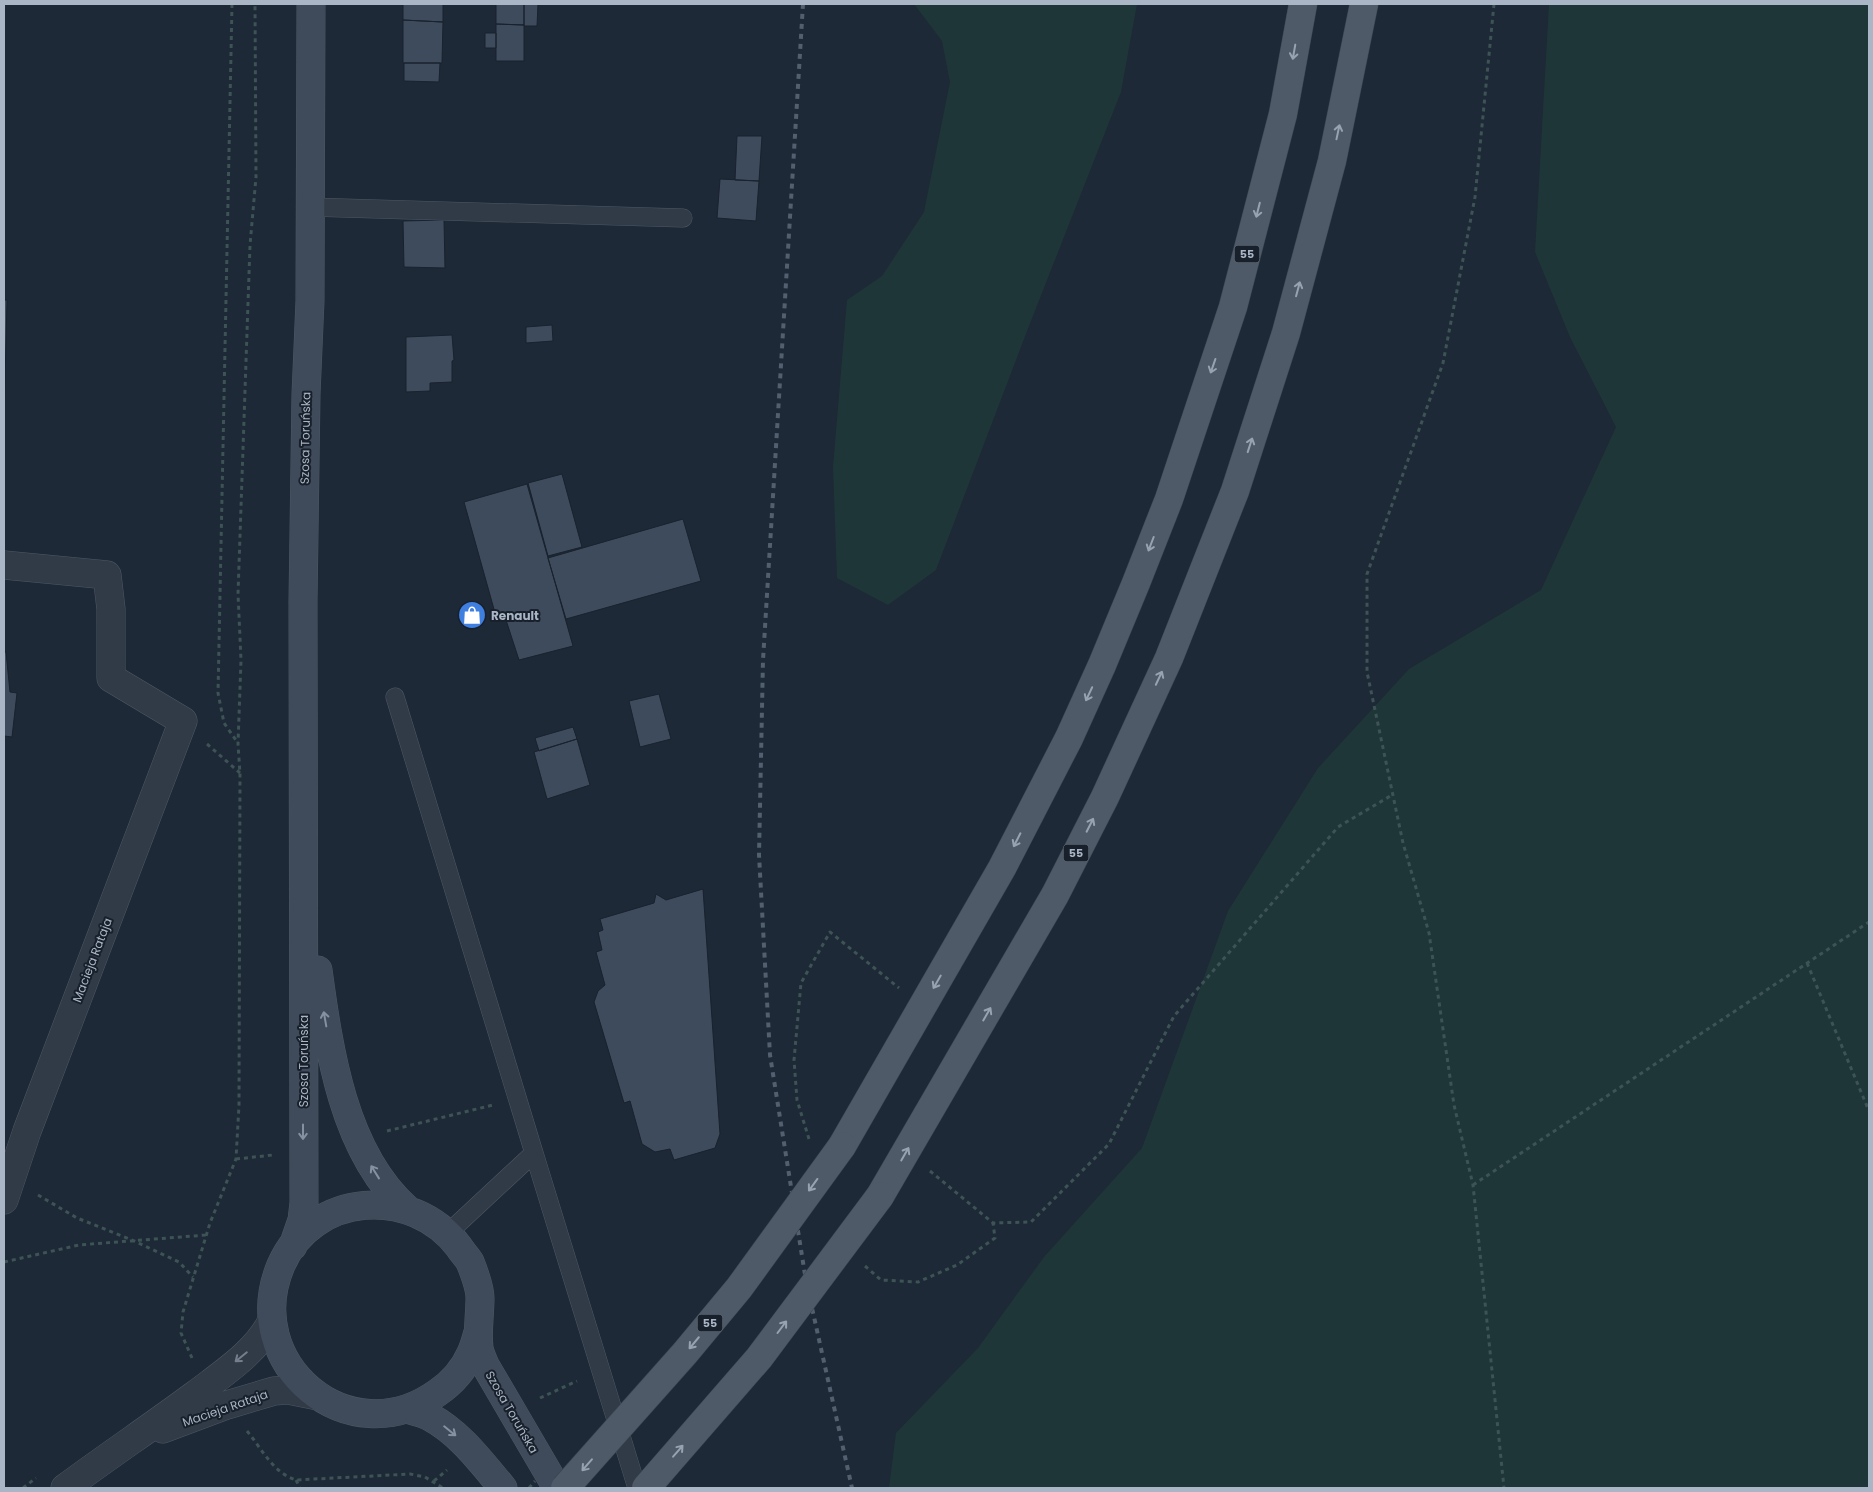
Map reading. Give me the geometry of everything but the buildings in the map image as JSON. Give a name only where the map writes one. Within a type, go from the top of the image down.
[{"type":"main road","name":"Szosa Toruńska","points":[[293,1246],[302,1220],[304,1203],[302,1152],[305,873],[303,602],[306,394],[310,301],[311,4]]},
{"type":"main road","name":"55","points":[[566,1488],[685,1353],[739,1288],[842,1146],[1002,868],[1068,738],[1102,665],[1169,499],[1233,307],[1283,114],[1303,4]]},
{"type":"main road","name":"55","points":[[646,1488],[759,1358],[880,1196],[1055,895],[1105,797],[1169,658],[1235,491],[1286,334],[1332,161],[1364,4]]},
{"type":"main road","name":"Szosa Toruńska","points":[[305,873],[325,1020],[344,1106],[361,1148],[376,1175],[390,1195],[407,1209]]},
{"type":"main road","points":[[365,1205],[386,1205],[407,1209],[429,1219],[448,1233],[470,1262],[480,1296],[478,1332],[472,1353],[446,1388],[428,1400],[407,1409],[384,1414],[361,1413],[338,1407],[303,1385],[291,1371],[282,1356],[275,1338],[272,1320],[272,1300],[275,1282],[282,1263],[307,1230],[324,1218],[344,1210],[365,1205]]},
{"type":"main road","name":"Szosa Toruńska","points":[[478,1332],[479,1348],[485,1366],[557,1488]]},
{"type":"main road","points":[[407,1409],[429,1416],[449,1429],[470,1448],[503,1488]]},
{"type":"street","points":[[4,565],[106,575],[111,609],[111,678],[182,721]]},
{"type":"street","name":"Macieja Rataja","points":[[4,1200],[27,1131],[182,721]]},
{"type":"street","name":"Macieja Rataja","points":[[65,1488],[134,1440],[210,1383],[250,1350],[267,1332],[272,1320]]},
{"type":"street","name":"Macieja Rataja","points":[[134,1440],[228,1405],[274,1391],[288,1390],[318,1396]]},
{"type":"lane","points":[[309,207],[683,218]]},
{"type":"lane","points":[[395,697],[637,1488]]},
{"type":"lane","points":[[448,1233],[534,1153]]},
{"type":"path","points":[[232,4],[218,693],[224,723],[238,744]]},
{"type":"path","points":[[192,1360],[181,1333],[183,1312],[206,1235],[236,1159],[240,1105],[240,774],[238,744],[241,660],[238,594],[250,245],[256,177],[255,4]]},
{"type":"path","points":[[1494,4],[1475,197],[1443,363],[1367,574],[1367,672],[1403,843],[1428,933],[1454,1105],[1472,1185],[1504,1488]]},
{"type":"path","points":[[182,721],[240,774]]},
{"type":"path","points":[[929,1170],[993,1223],[1031,1222],[1109,1144],[1174,1016],[1338,827],[1392,795]]},
{"type":"path","points":[[1472,1185],[1869,922]]},
{"type":"path","points":[[830,932],[899,987]]},
{"type":"path","points":[[1807,963],[1869,1111]]},
{"type":"path","points":[[378,1133],[518,1099]]},
{"type":"path","points":[[236,1159],[282,1154]]},
{"type":"path","points":[[12,1174],[45,1200],[77,1218],[132,1240],[179,1262],[193,1277]]},
{"type":"path","points":[[4,1262],[79,1245],[206,1235]]},
{"type":"path","points":[[536,1400],[600,1371]]},
{"type":"path","points":[[242,1424],[275,1468],[286,1477],[296,1480],[410,1474],[425,1477],[443,1488]]},
{"type":"path","points":[[434,1481],[448,1469]]},
{"type":"path","points":[[296,1480],[300,1488]]},
{"type":"green space","points":[[914,4],[1137,4],[1121,92],[936,570],[888,605],[837,578],[833,467],[847,300],[882,276],[924,212],[950,82],[942,41]]},
{"type":"green space","points":[[1549,4],[1869,4],[1869,1488],[889,1488],[896,1433],[978,1348],[1044,1257],[1142,1148],[1228,911],[1318,768],[1409,669],[1541,590],[1616,427],[1570,337],[1535,252]]},
{"type":"railway","points":[[803,4],[763,660],[759,855],[770,1055],[806,1281],[852,1488]]},
{"type":"place","name":"Renault","points":[[472,615]]}]
